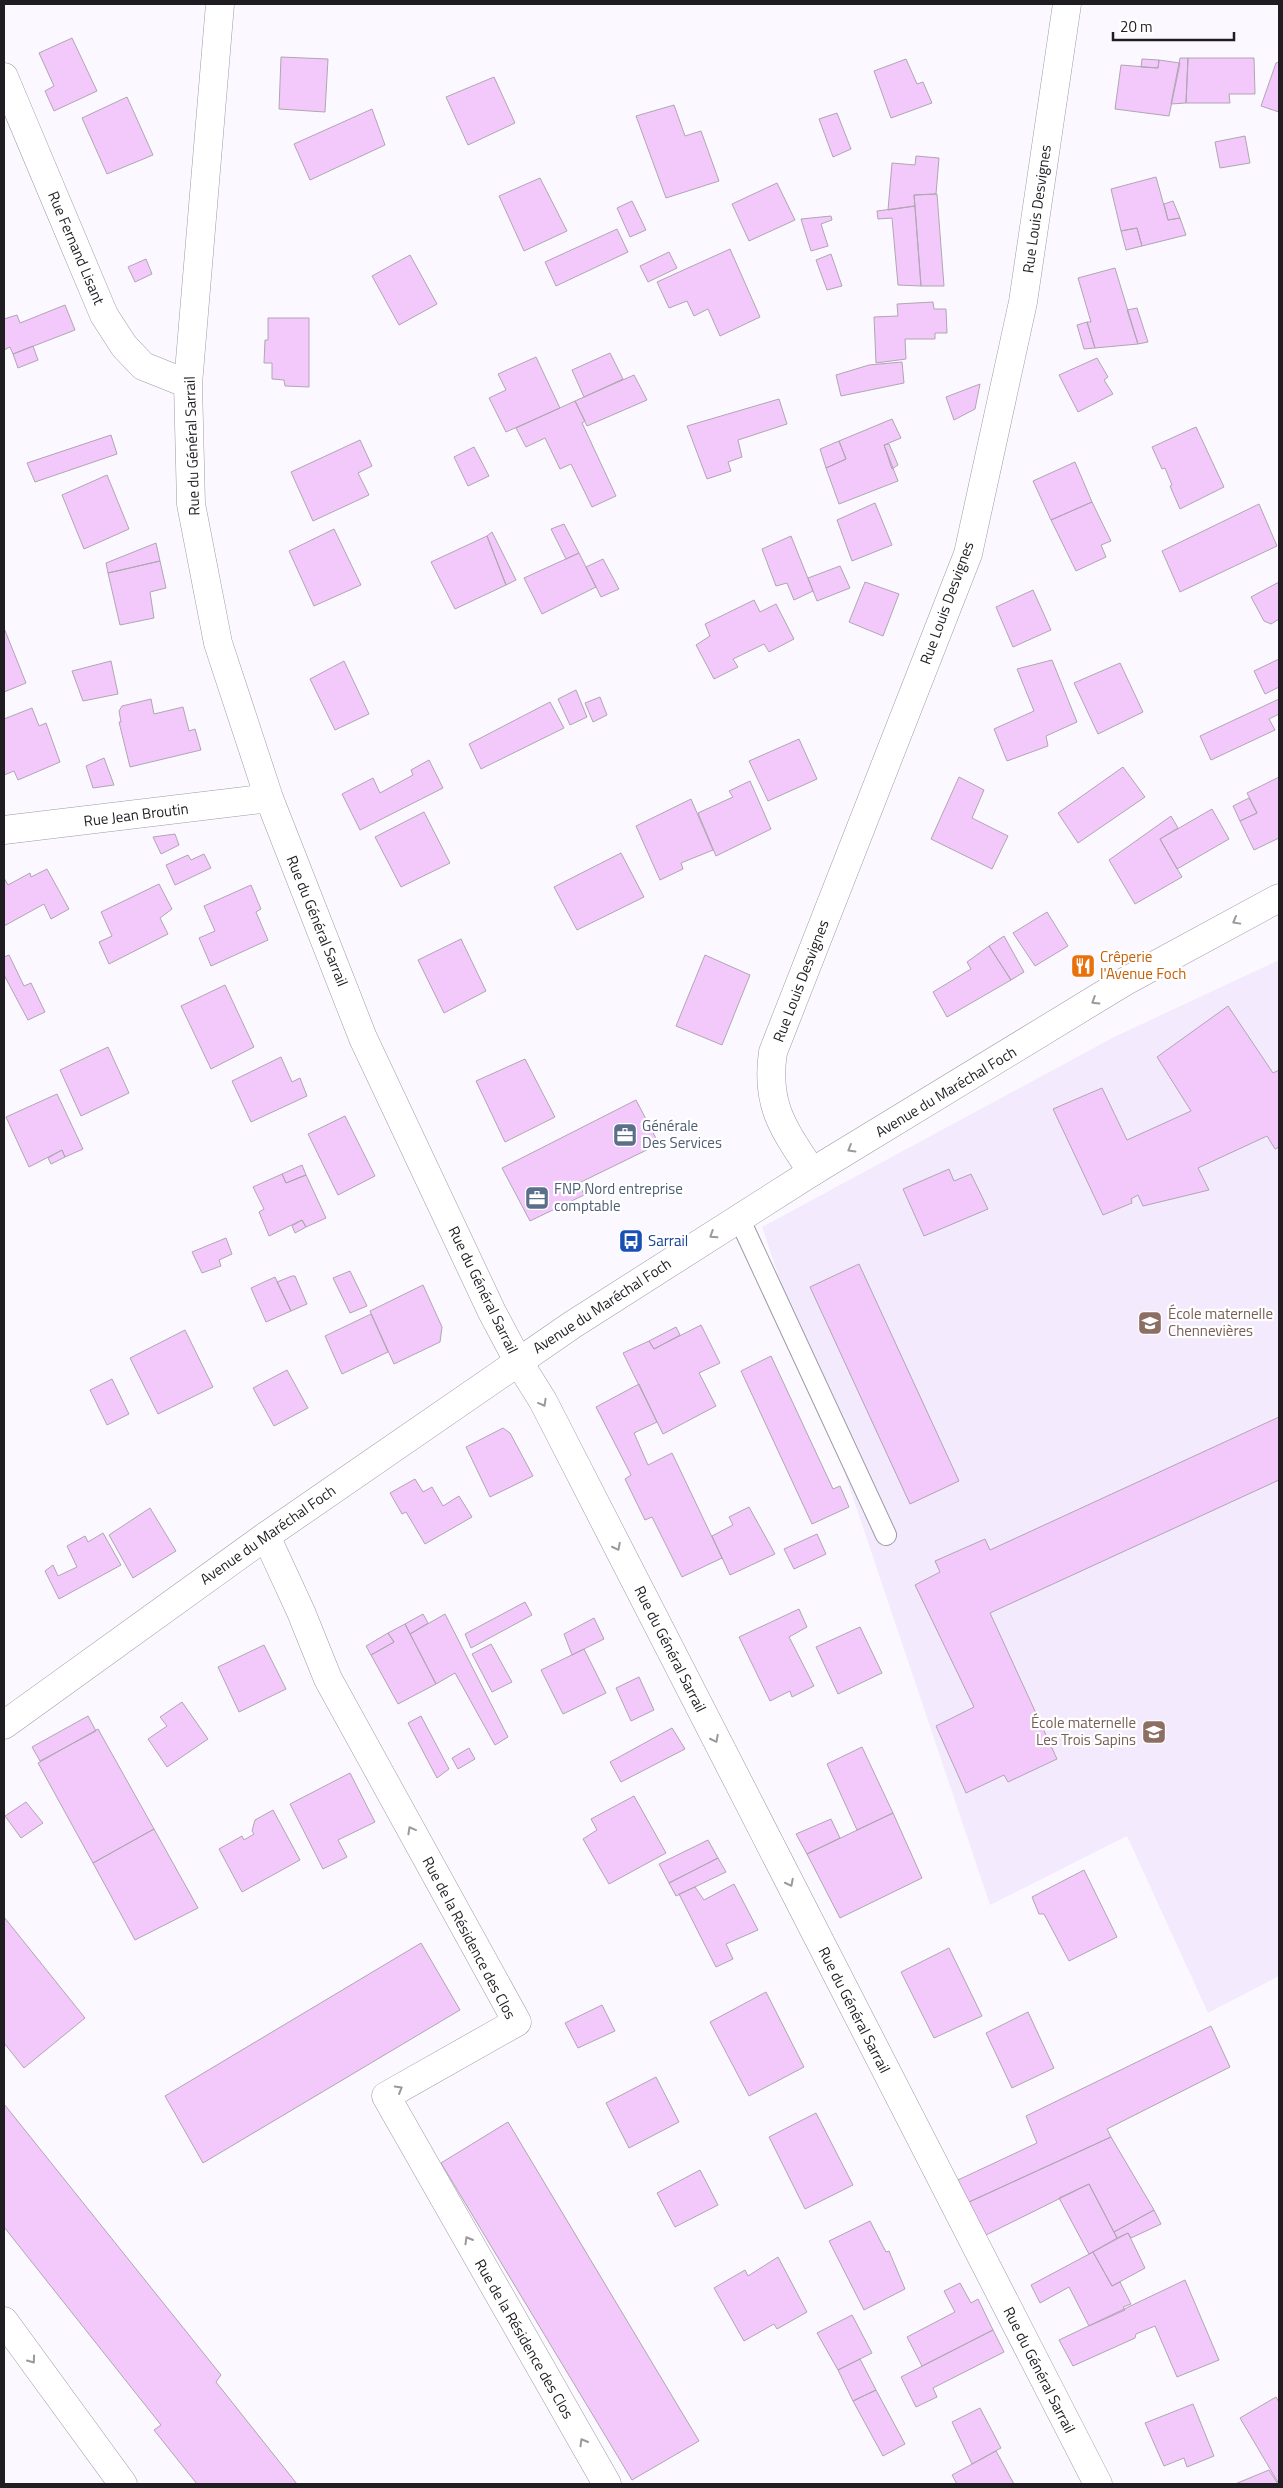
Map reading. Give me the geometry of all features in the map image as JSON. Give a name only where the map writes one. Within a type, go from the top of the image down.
[{"type":"street","name":"Rue du Général Sarrail","points":[[220,4],[188,384],[191,504],[220,652],[269,798],[363,1038],[488,1303],[518,1361],[543,1401],[1098,2484]]},
{"type":"street","name":"Rue Louis Desvignes","points":[[812,1172],[772,1102],[769,1077],[773,1052],[968,554],[1023,302],[1067,4]]},
{"type":"street","name":"Rue Fernand Lisant","points":[[4,77],[104,315],[124,346],[143,366],[188,384]]},
{"type":"street","name":"Rue Jean Broutin","points":[[4,830],[269,798]]},
{"type":"street","name":"Avenue du Maréchal Foch","points":[[4,1725],[266,1536],[518,1361],[812,1172],[1124,982],[1279,898]]},
{"type":"street","name":"Rue de la Résidence des Clos","points":[[266,1536],[301,1612],[328,1679],[517,2022],[386,2096],[607,2484]]},
{"type":"street","points":[[4,2321],[123,2484]]},
{"type":"lane","points":[[739,1218],[886,1535]]},
{"type":"shaded area","points":[[1279,960],[1279,1976],[1208,2013],[1127,1836],[990,1905],[762,1227],[1114,1037]]},
{"type":"building","points":[[72,38],[97,91],[54,111],[45,91],[54,86],[39,53]]},
{"type":"building","points":[[281,57],[328,59],[325,112],[279,109]]},
{"type":"building","points":[[1180,58],[1188,58],[1186,103],[1171,104]]},
{"type":"building","points":[[1188,58],[1254,58],[1255,94],[1229,94],[1230,103],[1186,103]]},
{"type":"building","points":[[906,59],[917,84],[923,82],[932,103],[891,118],[874,71]]},
{"type":"building","points":[[1142,59],[1159,60],[1158,68],[1141,67]]},
{"type":"building","points":[[1159,60],[1180,63],[1169,116],[1115,109],[1121,65],[1158,68]]},
{"type":"building","points":[[1279,62],[1279,112],[1261,106],[1276,63]]},
{"type":"building","points":[[494,77],[515,123],[468,145],[446,97]]},
{"type":"building","points":[[127,97],[153,155],[107,174],[82,118]]},
{"type":"building","points":[[674,105],[685,136],[701,131],[719,181],[666,198],[636,116]]},
{"type":"building","points":[[372,109],[385,145],[310,180],[294,144]]},
{"type":"building","points":[[837,113],[851,149],[833,157],[819,119]]},
{"type":"building","points":[[1245,136],[1250,163],[1220,168],[1215,142]]},
{"type":"building","points":[[916,156],[939,158],[936,194],[914,195],[915,206],[888,210],[892,163],[915,165]]},
{"type":"building","points":[[1156,177],[1168,220],[1180,218],[1186,235],[1142,246],[1137,228],[1121,231],[1111,189]]},
{"type":"building","points":[[540,178],[567,231],[524,251],[499,196]]},
{"type":"building","points":[[777,183],[795,220],[749,241],[732,204]]},
{"type":"building","points":[[937,194],[944,286],[921,286],[914,195]]},
{"type":"building","points":[[632,201],[646,230],[630,237],[617,208]]},
{"type":"building","points":[[1173,201],[1180,218],[1168,220],[1164,204]]},
{"type":"building","points":[[915,206],[921,286],[898,285],[892,218],[878,219],[877,211]]},
{"type":"building","points":[[831,216],[832,220],[821,224],[828,246],[811,251],[801,219]]},
{"type":"building","points":[[1137,228],[1142,246],[1126,250],[1121,231]]},
{"type":"building","points":[[617,229],[628,252],[556,286],[545,262]]},
{"type":"building","points":[[730,249],[760,317],[720,336],[708,309],[694,316],[687,301],[669,308],[657,282]]},
{"type":"building","points":[[669,252],[677,268],[648,282],[640,266]]},
{"type":"building","points":[[831,254],[842,286],[827,290],[816,260]]},
{"type":"building","points":[[410,255],[437,304],[399,325],[372,276]]},
{"type":"building","points":[[146,259],[152,274],[135,282],[128,267]]},
{"type":"building","points":[[1115,268],[1138,344],[1095,348],[1087,322],[1091,322],[1078,278]]},
{"type":"building","points":[[933,302],[934,309],[946,309],[947,333],[935,333],[935,339],[905,339],[906,359],[876,363],[874,317],[898,316],[897,304]]},
{"type":"building","points":[[65,305],[75,330],[13,354],[10,347],[4,350],[4,319],[17,315],[20,323]]},
{"type":"building","points":[[1137,308],[1148,342],[1138,344],[1127,310]]},
{"type":"building","points":[[268,318],[309,318],[309,387],[285,386],[284,380],[272,379],[272,363],[264,363],[265,340],[268,340]]},
{"type":"building","points":[[1087,322],[1095,348],[1084,349],[1077,325]]},
{"type":"building","points":[[33,346],[38,360],[18,368],[13,354]]},
{"type":"building","points":[[610,353],[623,379],[584,397],[572,370]]},
{"type":"building","points":[[536,357],[560,408],[506,432],[489,398],[506,390],[498,374]]},
{"type":"building","points":[[1097,358],[1108,377],[1104,380],[1113,394],[1078,412],[1059,375]]},
{"type":"building","points":[[902,362],[904,383],[841,396],[836,375],[869,365]]},
{"type":"building","points":[[634,375],[647,400],[587,426],[575,401]]},
{"type":"building","points":[[980,384],[975,409],[954,420],[946,397]]},
{"type":"building","points":[[779,399],[787,424],[738,440],[742,457],[728,462],[731,471],[707,479],[687,426]]},
{"type":"building","points":[[575,401],[585,421],[582,423],[616,496],[592,507],[571,464],[560,469],[545,438],[526,447],[516,428]]},
{"type":"building","points":[[892,419],[901,438],[884,445],[898,481],[839,504],[826,468],[846,459],[839,441]]},
{"type":"building","points":[[1196,427],[1224,487],[1180,509],[1165,468],[1162,469],[1152,447]]},
{"type":"building","points":[[111,435],[117,454],[35,482],[27,463]]},
{"type":"building","points":[[360,440],[372,466],[358,473],[369,495],[313,521],[291,472]]},
{"type":"building","points":[[839,441],[846,459],[826,468],[820,449]]},
{"type":"building","points":[[889,444],[898,465],[892,469],[884,445]]},
{"type":"building","points":[[474,447],[489,476],[468,486],[454,457]]},
{"type":"building","points":[[1075,462],[1092,502],[1051,520],[1033,481]]},
{"type":"building","points":[[107,475],[129,529],[84,549],[62,495]]},
{"type":"building","points":[[1092,502],[1111,541],[1101,545],[1106,557],[1076,571],[1051,520]]},
{"type":"building","points":[[875,503],[892,545],[852,561],[837,520]]},
{"type":"building","points":[[1259,504],[1277,546],[1180,592],[1162,551]]},
{"type":"building","points":[[564,524],[579,553],[566,559],[551,529]]},
{"type":"building","points":[[334,529],[361,585],[314,606],[289,551]]},
{"type":"building","points":[[492,532],[516,580],[506,585],[487,536]]},
{"type":"building","points":[[487,536],[506,585],[455,609],[431,562]]},
{"type":"building","points":[[791,536],[813,591],[794,600],[787,583],[776,586],[762,549]]},
{"type":"building","points":[[156,543],[160,561],[108,573],[106,563]]},
{"type":"building","points":[[579,553],[596,587],[542,614],[524,578]]},
{"type":"building","points":[[603,559],[619,589],[601,597],[586,567]]},
{"type":"building","points":[[160,561],[166,588],[150,592],[154,618],[120,625],[108,573]]},
{"type":"building","points":[[840,566],[850,588],[817,601],[808,578]]},
{"type":"building","points":[[865,582],[899,594],[883,636],[849,622]]},
{"type":"building","points":[[1279,582],[1279,619],[1271,624],[1264,621],[1251,597]]},
{"type":"building","points":[[1033,590],[1051,630],[1013,647],[996,607]]},
{"type":"building","points":[[754,600],[760,612],[776,604],[794,639],[769,652],[764,644],[733,659],[738,667],[714,679],[696,645],[710,636],[705,624]]},
{"type":"building","points":[[4,628],[26,683],[4,692]]},
{"type":"building","points":[[1279,659],[1279,687],[1265,694],[1254,671]]},
{"type":"building","points":[[1052,660],[1077,722],[1046,736],[1048,746],[1007,761],[994,729],[1034,711],[1017,669]]},
{"type":"building","points":[[111,661],[118,694],[83,701],[72,671]]},
{"type":"building","points":[[344,661],[369,714],[335,730],[310,679]]},
{"type":"building","points":[[1120,663],[1143,712],[1098,734],[1074,683]]},
{"type":"building","points":[[576,690],[587,717],[570,725],[558,699]]},
{"type":"building","points":[[600,697],[607,715],[593,722],[585,703]]},
{"type":"building","points":[[151,699],[154,714],[183,707],[189,731],[195,729],[201,750],[130,767],[119,722],[121,722],[119,711],[122,706]]},
{"type":"building","points":[[1279,699],[1279,714],[1269,719],[1275,730],[1211,760],[1200,736]]},
{"type":"building","points":[[550,702],[564,728],[481,769],[469,744]]},
{"type":"building","points":[[32,708],[39,726],[46,723],[60,762],[18,780],[14,771],[4,775],[4,719]]},
{"type":"building","points":[[799,739],[817,779],[768,801],[749,761]]},
{"type":"building","points":[[104,758],[114,785],[93,788],[86,766]]},
{"type":"building","points":[[429,760],[443,788],[360,830],[342,794],[373,778],[380,793],[413,775],[411,770]]},
{"type":"building","points":[[1123,767],[1145,797],[1078,843],[1058,813]]},
{"type":"building","points":[[959,777],[984,790],[972,818],[1008,836],[992,869],[931,839]]},
{"type":"building","points":[[1279,777],[1279,838],[1254,850],[1240,821],[1257,813],[1247,793]]},
{"type":"building","points":[[750,781],[771,829],[716,856],[698,813],[733,797],[729,791]]},
{"type":"building","points":[[1249,798],[1257,813],[1240,821],[1233,806]]},
{"type":"building","points":[[691,799],[713,850],[681,863],[683,869],[660,880],[636,826]]},
{"type":"building","points":[[1212,809],[1229,839],[1177,869],[1160,839]]},
{"type":"building","points":[[424,812],[450,863],[401,887],[375,837]]},
{"type":"building","points":[[1171,816],[1178,828],[1160,839],[1182,877],[1135,904],[1109,860]]},
{"type":"building","points":[[175,834],[179,845],[161,854],[153,837]]},
{"type":"building","points":[[621,853],[644,897],[577,930],[554,887]]},
{"type":"building","points":[[204,854],[211,868],[175,885],[166,865],[188,855],[191,860]]},
{"type":"building","points":[[47,869],[69,909],[51,919],[44,904],[4,926],[4,878],[8,885],[30,873],[31,877]]},
{"type":"building","points":[[159,884],[172,909],[160,918],[168,934],[109,964],[99,942],[112,936],[101,912]]},
{"type":"building","points":[[251,885],[261,909],[256,912],[268,940],[211,966],[199,938],[215,931],[204,906]]},
{"type":"building","points":[[1047,912],[1068,946],[1035,966],[1013,933]]},
{"type":"building","points":[[1004,936],[1024,972],[1011,980],[989,946]]},
{"type":"building","points":[[461,939],[486,991],[444,1013],[418,960]]},
{"type":"building","points":[[989,946],[1011,980],[947,1017],[933,992],[971,969],[967,962]]},
{"type":"building","points":[[9,955],[24,986],[31,983],[45,1012],[28,1020],[4,975],[4,957]]},
{"type":"building","points":[[705,955],[750,975],[722,1045],[676,1026]]},
{"type":"building","points":[[225,985],[254,1047],[211,1069],[181,1006]]},
{"type":"building","points":[[1228,1006],[1273,1073],[1279,1070],[1279,1147],[1275,1149],[1267,1136],[1198,1168],[1209,1190],[1143,1206],[1138,1195],[1131,1199],[1132,1203],[1103,1215],[1053,1109],[1102,1088],[1127,1140],[1191,1111],[1157,1057]]},
{"type":"building","points":[[108,1047],[129,1093],[81,1116],[60,1070]]},
{"type":"building","points":[[281,1057],[292,1082],[300,1078],[307,1096],[251,1122],[232,1081]]},
{"type":"building","points":[[525,1059],[555,1117],[505,1142],[476,1081]]},
{"type":"building","points":[[57,1094],[83,1149],[65,1157],[62,1150],[29,1167],[6,1117]]},
{"type":"building","points":[[636,1100],[659,1144],[579,1183],[584,1195],[530,1221],[502,1168]]},
{"type":"building","points":[[345,1116],[375,1176],[338,1195],[308,1134]]},
{"type":"building","points":[[62,1150],[65,1157],[51,1164],[48,1158]]},
{"type":"building","points":[[302,1165],[306,1175],[286,1183],[282,1174]]},
{"type":"building","points":[[949,1169],[954,1181],[971,1174],[988,1209],[924,1236],[903,1189]]},
{"type":"building","points":[[282,1174],[286,1183],[306,1175],[326,1218],[306,1227],[302,1220],[269,1236],[259,1212],[264,1209],[253,1187]]},
{"type":"building","points":[[302,1220],[306,1227],[295,1233],[292,1226]]},
{"type":"building","points":[[226,1238],[232,1254],[219,1260],[221,1266],[202,1273],[192,1252]]},
{"type":"building","points":[[859,1264],[959,1481],[910,1504],[810,1287]]},
{"type":"building","points":[[350,1271],[367,1306],[350,1313],[333,1278]]},
{"type":"building","points":[[295,1276],[307,1304],[291,1311],[277,1282]]},
{"type":"building","points":[[275,1277],[291,1311],[266,1322],[251,1288]]},
{"type":"building","points":[[423,1285],[442,1327],[440,1342],[394,1364],[370,1311]]},
{"type":"building","points":[[371,1314],[388,1352],[342,1374],[325,1336]]},
{"type":"building","points":[[701,1325],[720,1363],[699,1373],[716,1406],[663,1434],[623,1353],[649,1341],[654,1349]]},
{"type":"building","points":[[676,1327],[680,1335],[654,1349],[649,1341]]},
{"type":"building","points":[[185,1330],[213,1387],[158,1414],[130,1358]]},
{"type":"building","points":[[771,1356],[833,1489],[840,1486],[849,1507],[812,1524],[741,1371]]},
{"type":"building","points":[[287,1370],[308,1408],[274,1426],[253,1388]]},
{"type":"building","points":[[112,1379],[129,1414],[107,1425],[90,1390]]},
{"type":"building","points":[[639,1384],[657,1422],[634,1433],[648,1465],[672,1453],[722,1558],[682,1577],[652,1517],[645,1520],[625,1479],[631,1475],[596,1407]]},
{"type":"building","points":[[1279,1417],[1279,1480],[990,1613],[1057,1759],[1008,1782],[1004,1775],[966,1793],[936,1726],[974,1707],[915,1585],[940,1572],[935,1561],[985,1539],[990,1550]]},
{"type":"building","points":[[503,1428],[510,1433],[533,1476],[490,1497],[466,1447]]},
{"type":"building","points":[[415,1479],[423,1492],[432,1487],[443,1506],[459,1496],[472,1517],[425,1544],[406,1512],[402,1514],[390,1493]]},
{"type":"building","points":[[749,1507],[775,1554],[730,1575],[712,1536],[733,1525],[729,1517]]},
{"type":"building","points":[[150,1508],[176,1551],[133,1578],[109,1535]]},
{"type":"building","points":[[103,1533],[121,1565],[59,1599],[45,1571],[53,1565],[58,1576],[77,1567],[67,1546],[85,1536],[88,1542]]},
{"type":"building","points":[[817,1534],[826,1554],[794,1569],[784,1549]]},
{"type":"building","points":[[525,1602],[532,1615],[471,1648],[465,1634]]},
{"type":"building","points":[[799,1609],[807,1627],[789,1637],[814,1686],[792,1697],[790,1691],[770,1701],[739,1637]]},
{"type":"building","points":[[423,1614],[428,1623],[410,1634],[405,1624]]},
{"type":"building","points":[[445,1614],[508,1737],[495,1745],[455,1673],[436,1684],[410,1634]]},
{"type":"building","points":[[594,1618],[604,1639],[572,1655],[564,1634]]},
{"type":"building","points":[[405,1624],[436,1684],[398,1704],[371,1655],[394,1642],[388,1633]]},
{"type":"building","points":[[860,1627],[882,1673],[838,1694],[816,1647]]},
{"type":"building","points":[[388,1633],[394,1642],[371,1655],[366,1646]]},
{"type":"building","points":[[491,1644],[512,1682],[492,1692],[472,1654]]},
{"type":"building","points":[[264,1645],[286,1689],[239,1712],[218,1667]]},
{"type":"building","points":[[584,1649],[606,1693],[563,1714],[541,1670]]},
{"type":"building","points":[[639,1677],[654,1710],[631,1721],[616,1688]]},
{"type":"building","points":[[182,1702],[208,1739],[167,1767],[148,1739],[167,1726],[160,1717]]},
{"type":"building","points":[[88,1716],[96,1731],[40,1761],[32,1747]]},
{"type":"building","points":[[421,1716],[449,1769],[437,1778],[408,1723]]},
{"type":"building","points":[[672,1728],[685,1749],[621,1782],[610,1762]]},
{"type":"building","points":[[98,1729],[154,1829],[93,1863],[38,1763]]},
{"type":"building","points":[[862,1747],[893,1813],[857,1830],[827,1764]]},
{"type":"building","points":[[469,1748],[475,1759],[458,1769],[452,1758]]},
{"type":"building","points":[[350,1773],[375,1822],[338,1840],[347,1857],[323,1869],[290,1804]]},
{"type":"building","points":[[634,1796],[666,1853],[609,1884],[583,1839],[597,1830],[591,1819]]},
{"type":"building","points":[[26,1802],[43,1823],[21,1838],[5,1816]]},
{"type":"building","points":[[273,1810],[300,1860],[242,1892],[219,1849],[242,1836],[244,1840],[254,1834],[252,1831],[255,1820]]},
{"type":"building","points":[[893,1813],[922,1878],[840,1918],[807,1854]]},
{"type":"building","points":[[831,1819],[840,1838],[807,1854],[796,1834]]},
{"type":"building","points":[[154,1829],[198,1908],[135,1940],[93,1863]]},
{"type":"building","points":[[708,1840],[718,1858],[669,1883],[659,1864]]},
{"type":"building","points":[[718,1858],[726,1872],[676,1896],[669,1883]]},
{"type":"building","points":[[1084,1870],[1117,1937],[1069,1961],[1044,1914],[1039,1914],[1032,1897]]},
{"type":"building","points":[[734,1884],[758,1930],[726,1944],[733,1959],[716,1967],[679,1894],[695,1887],[704,1900]]},
{"type":"building","points":[[4,1917],[85,2018],[24,2068],[4,2043]]},
{"type":"building","points":[[421,1943],[460,2010],[203,2163],[165,2096]]},
{"type":"building","points":[[949,1948],[982,2016],[934,2038],[901,1972]]},
{"type":"building","points":[[766,1992],[804,2067],[749,2096],[710,2022]]},
{"type":"building","points":[[602,2005],[615,2031],[578,2048],[565,2023]]},
{"type":"building","points":[[1028,2012],[1054,2068],[1012,2088],[986,2033]]},
{"type":"building","points":[[1211,2026],[1230,2067],[1107,2129],[1111,2137],[969,2202],[958,2180],[1037,2143],[1026,2116]]},
{"type":"building","points":[[656,2077],[679,2122],[629,2148],[606,2103]]},
{"type":"building","points":[[4,2104],[221,2375],[216,2382],[297,2484],[197,2484],[154,2430],[161,2425],[4,2227]]},
{"type":"building","points":[[816,2113],[853,2185],[805,2209],[769,2137]]},
{"type":"building","points":[[508,2122],[699,2441],[632,2480],[441,2163]]},
{"type":"building","points":[[1111,2137],[1154,2210],[1114,2232],[1089,2184],[986,2235],[969,2202]]},
{"type":"building","points":[[700,2170],[718,2205],[675,2227],[657,2193]]},
{"type":"building","points":[[1089,2184],[1117,2238],[1089,2254],[1059,2198]]},
{"type":"building","points":[[1154,2210],[1161,2224],[1131,2238],[1128,2233],[1117,2238],[1114,2232]]},
{"type":"building","points":[[870,2221],[886,2252],[889,2251],[905,2289],[864,2310],[829,2241]]},
{"type":"building","points":[[1128,2233],[1145,2268],[1112,2286],[1093,2252]]},
{"type":"building","points":[[1093,2252],[1112,2286],[1120,2282],[1131,2304],[1123,2307],[1125,2310],[1089,2326],[1069,2287],[1040,2303],[1031,2285]]},
{"type":"building","points":[[778,2257],[807,2312],[777,2329],[774,2324],[744,2341],[714,2288],[745,2270],[748,2276]]},
{"type":"building","points":[[1185,2280],[1219,2360],[1177,2377],[1155,2326],[1136,2334],[1135,2338],[1073,2366],[1059,2340]]},
{"type":"building","points":[[960,2283],[971,2303],[978,2299],[993,2330],[922,2366],[907,2337],[955,2312],[944,2291]]},
{"type":"building","points":[[852,2315],[872,2353],[838,2370],[817,2333]]},
{"type":"building","points":[[993,2330],[1004,2352],[933,2388],[937,2397],[916,2407],[901,2377]]},
{"type":"building","points":[[860,2359],[876,2390],[853,2401],[838,2370]]},
{"type":"building","points":[[876,2390],[905,2444],[883,2456],[853,2401]]},
{"type":"building","points":[[1276,2397],[1279,2402],[1279,2484],[1240,2418]]},
{"type":"building","points":[[1193,2404],[1214,2456],[1187,2467],[1184,2458],[1164,2466],[1145,2423]]},
{"type":"building","points":[[980,2408],[1001,2448],[972,2464],[952,2422]]},
{"type":"building","points":[[996,2451],[1014,2484],[957,2484],[952,2475]]},
{"type":"building","points":[[1269,2470],[1278,2484],[1235,2484]]},
{"type":"place","name":"Crêperie l'Avenue Foch","points":[[1083,966]]},
{"type":"place","name":"Générale Des Services","points":[[625,1135]]},
{"type":"place","name":"FNP Nord entreprise comptable","points":[[537,1198]]},
{"type":"place","name":"Sarrail","points":[[631,1241]]},
{"type":"place","name":"École maternelle Chennevières","points":[[1150,1323]]},
{"type":"place","name":"École maternelle Les Trois Sapins","points":[[1154,1732]]}]
